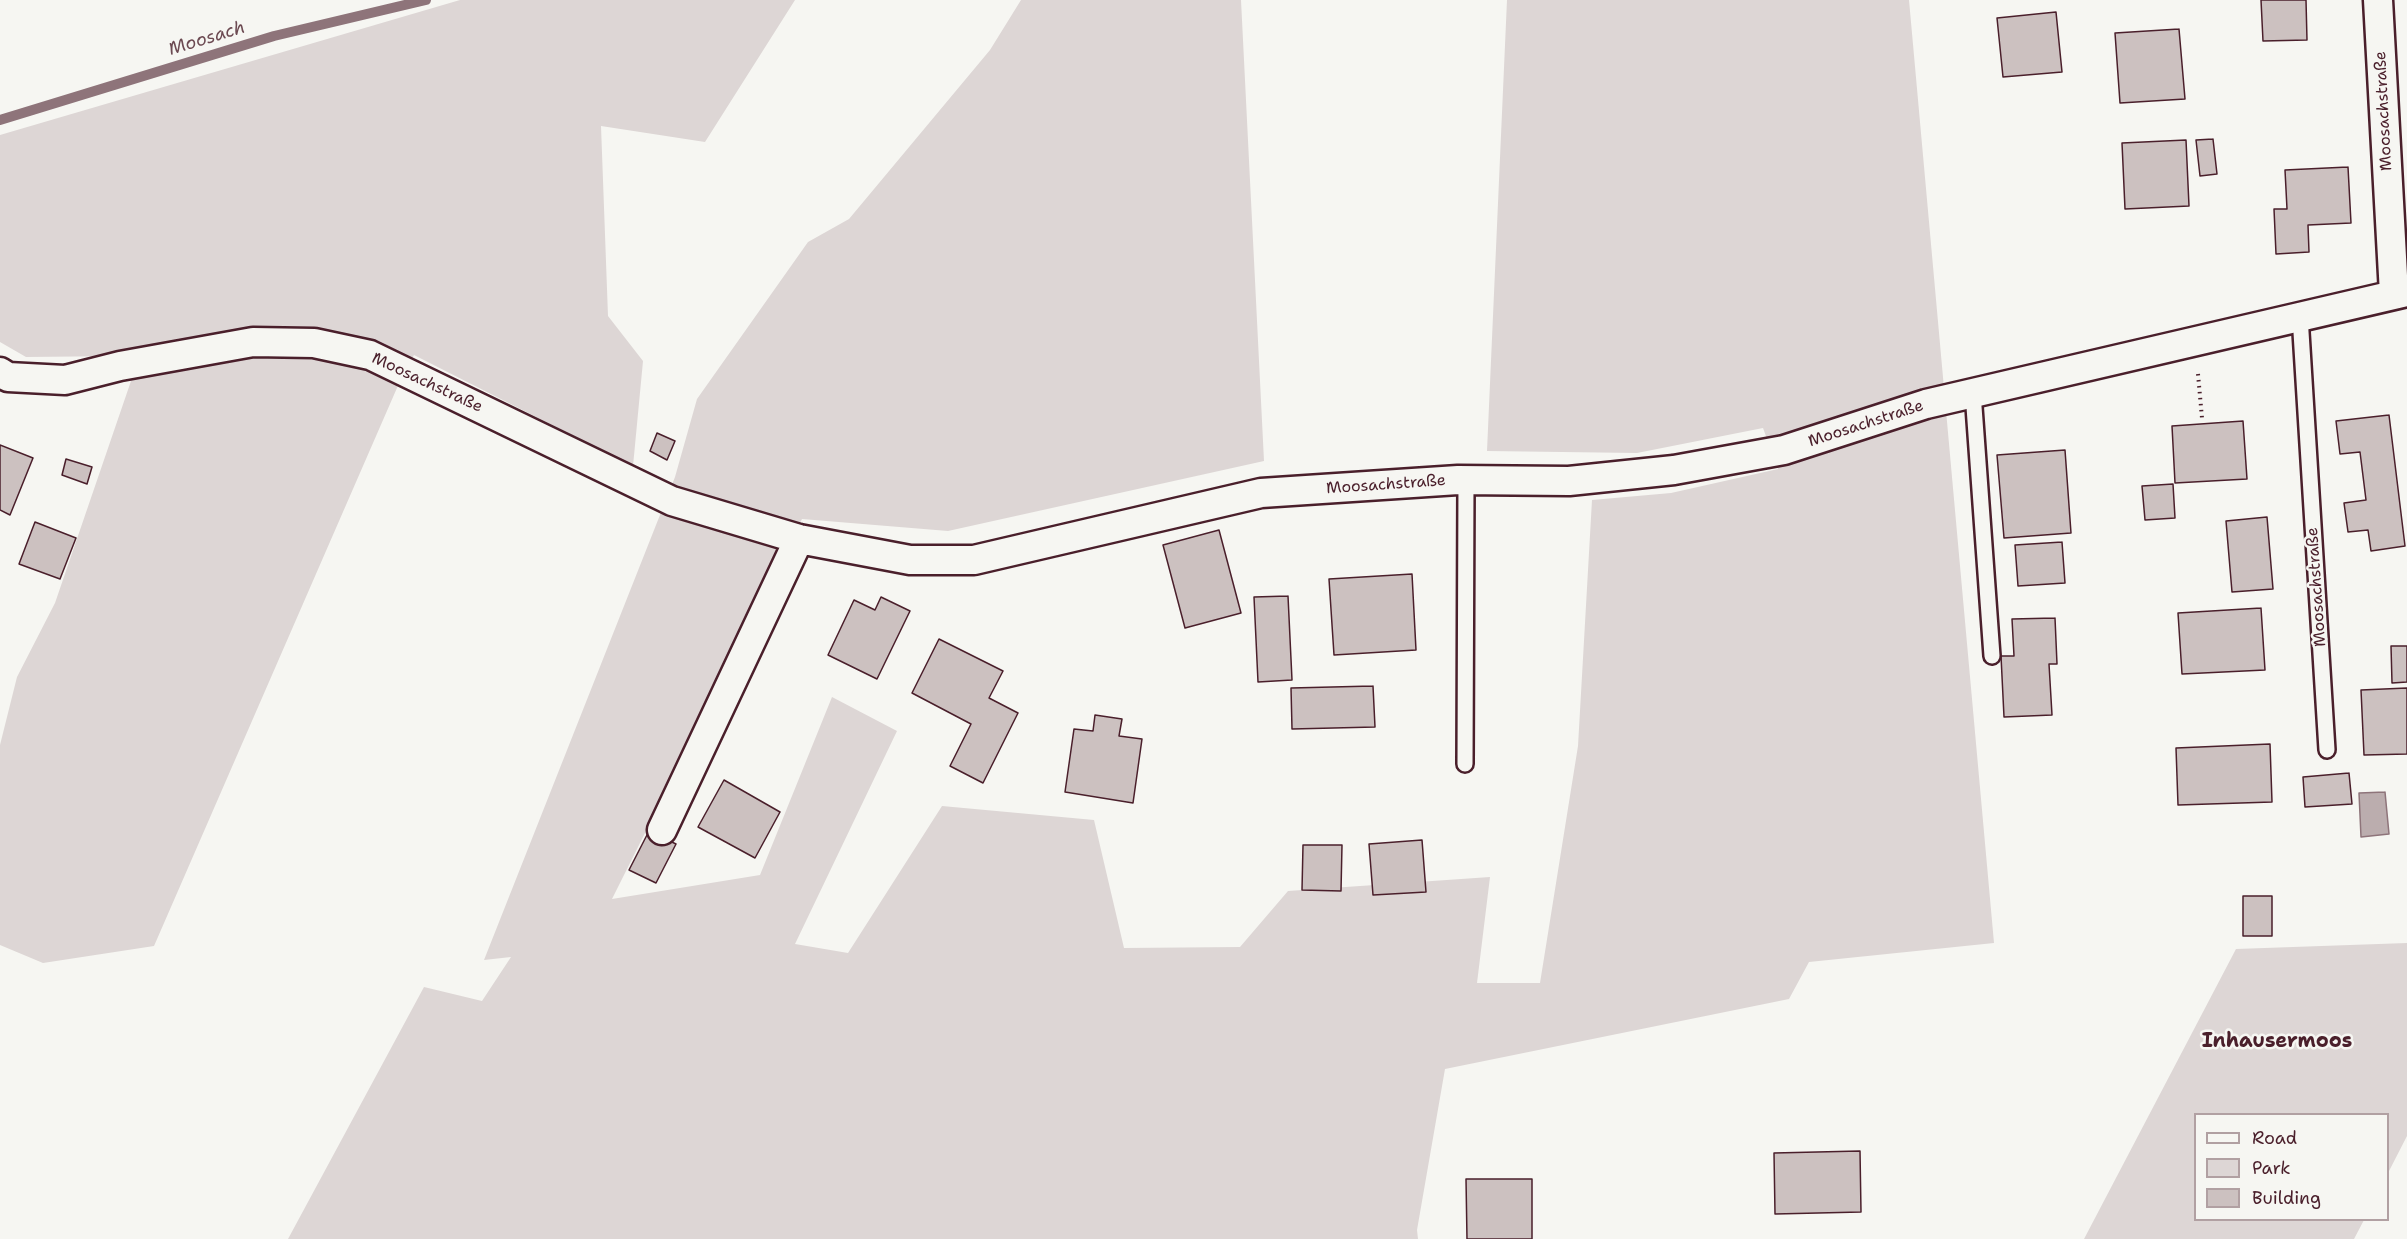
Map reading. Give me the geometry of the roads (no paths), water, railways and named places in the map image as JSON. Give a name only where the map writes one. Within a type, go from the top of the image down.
[{"type":"street","name":"Moosachstraße","points":[[0,372],[8,377],[65,380],[120,366],[253,342],[314,343],[359,352],[370,355],[672,501],[799,539],[910,560],[974,560],[1261,493],[1466,480],[1569,481],[1674,470],[1784,450],[1926,404],[2400,293],[2378,0]]},
{"type":"street","points":[[662,830],[799,539]]},
{"type":"lane","name":"Moosachstraße","points":[[2300,316],[2327,750]]},
{"type":"lane","points":[[1973,393],[1992,656]]},
{"type":"lane","points":[[1465,764],[1466,480]]},
{"type":"waterway","name":"Moosach","points":[[0,120],[274,36],[426,0]]},
{"type":"district","name":"Inhausermoos","points":[[2277,1042]]}]
